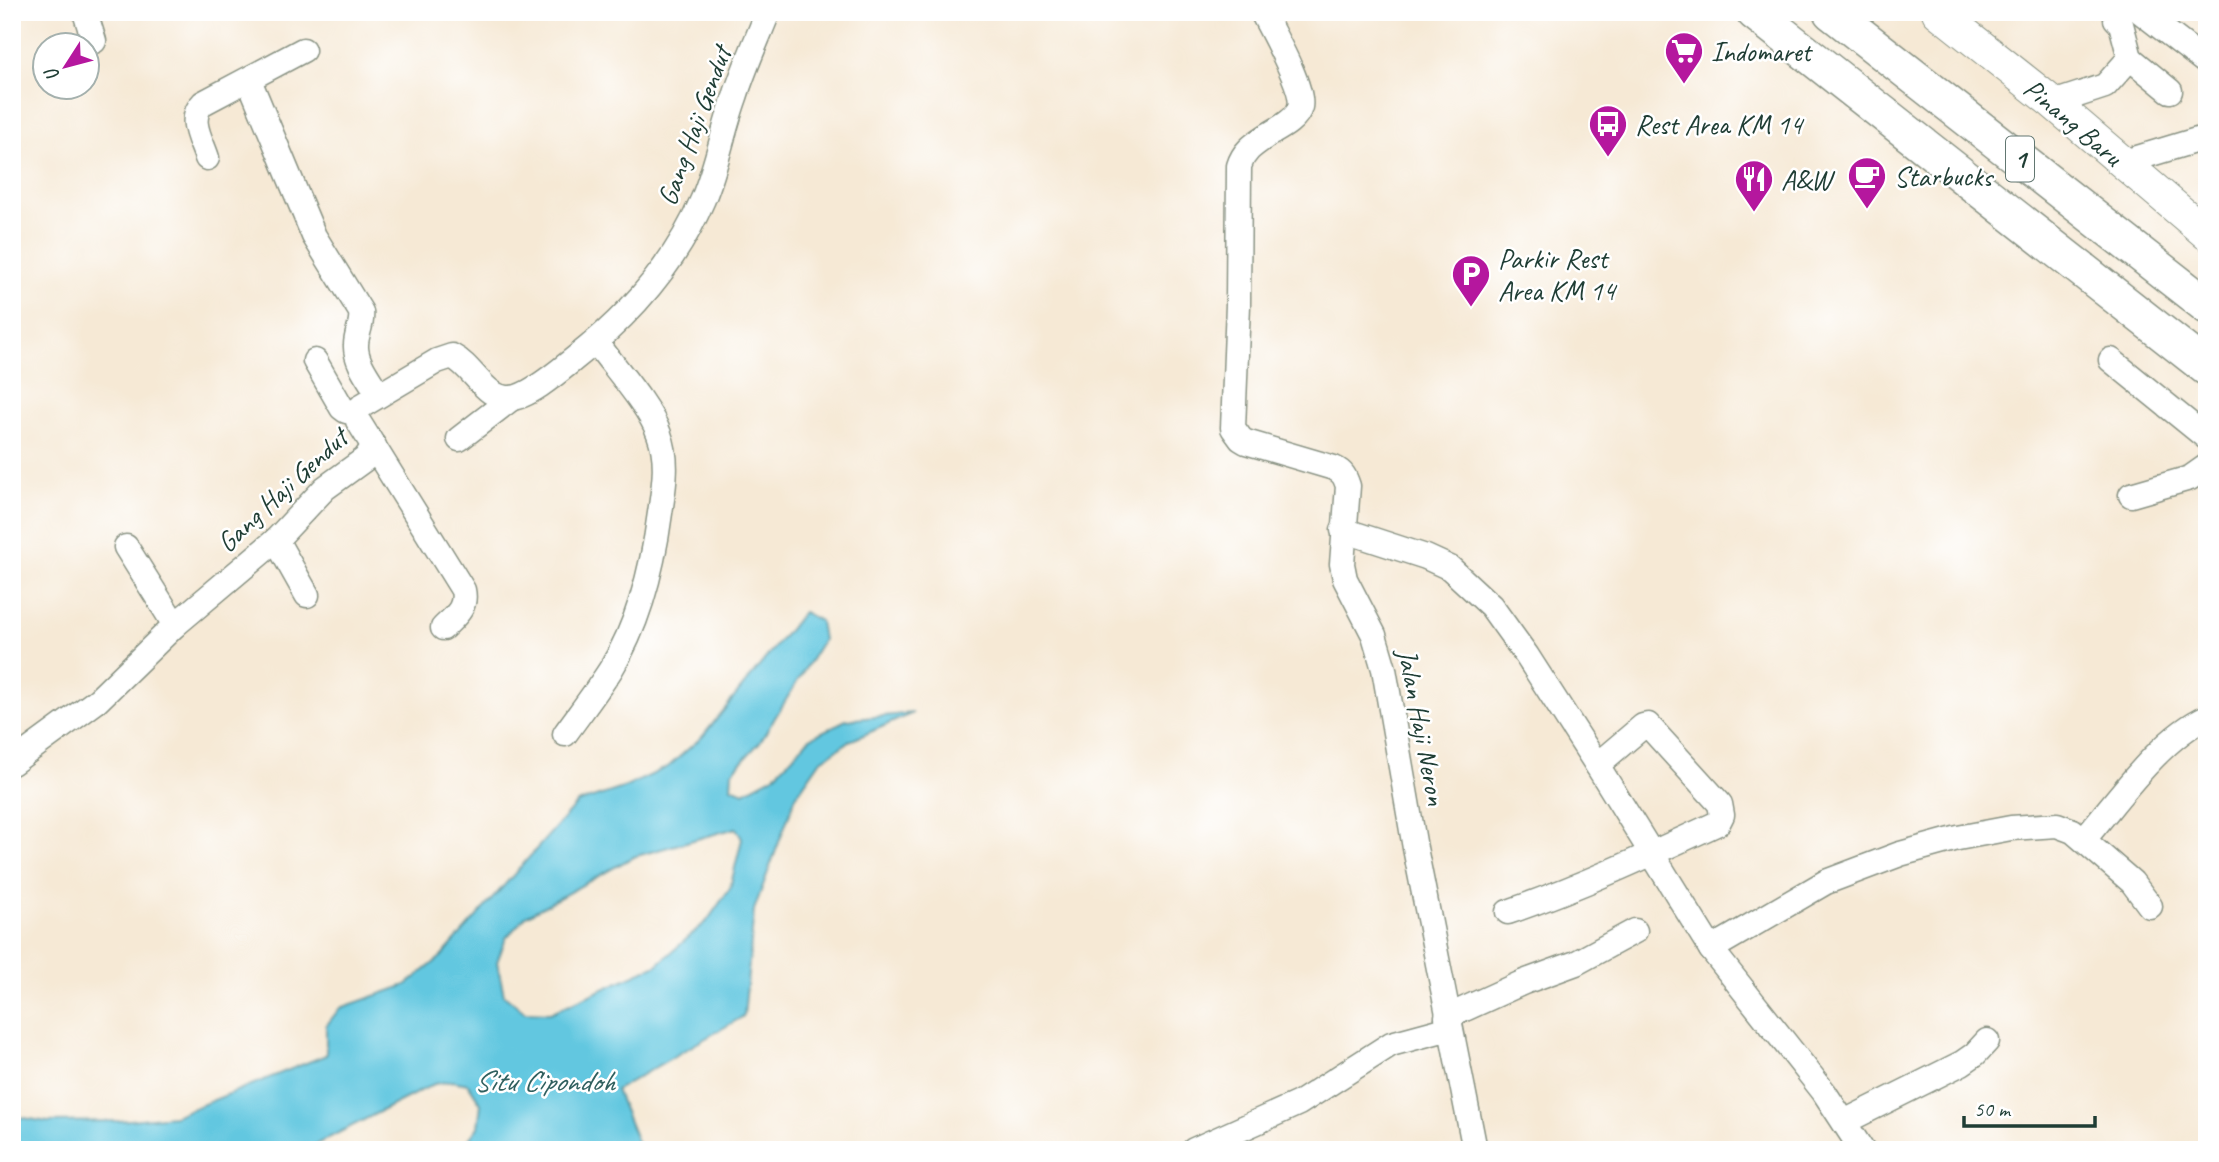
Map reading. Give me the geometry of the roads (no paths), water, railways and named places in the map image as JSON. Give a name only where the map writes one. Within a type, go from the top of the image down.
[{"type":"highway","name":"1","points":[[1754,12],[2207,368]]},
{"type":"highway","name":"1","points":[[1831,12],[2207,306]]},
{"type":"main road","name":"Pinang Baru","points":[[1938,12],[2053,103],[2207,234]]},
{"type":"street","points":[[85,12],[91,32]]},
{"type":"street","name":"Gang Haji Gendut","points":[[12,763],[98,700],[175,625],[276,540],[325,488],[365,459],[374,446],[356,412],[437,361],[452,356],[471,369],[485,388],[497,396],[512,398],[552,376],[624,316],[651,285],[684,237],[707,190],[734,98],[768,12]]},
{"type":"street","name":"Jalan Haji Neron","points":[[1262,12],[1290,67],[1299,91],[1301,107],[1294,117],[1250,147],[1242,156],[1239,166],[1238,312],[1233,418],[1236,434],[1246,442],[1341,471],[1348,486],[1342,564],[1345,579],[1374,635],[1384,669],[1448,1023],[1475,1150]]},
{"type":"street","points":[[2126,16],[2130,58],[2170,91]]},
{"type":"street","points":[[2126,16],[2207,62]]},
{"type":"street","points":[[208,158],[195,123],[197,109],[203,103],[303,50]]},
{"type":"street","points":[[2053,103],[2105,86],[2130,58]]},
{"type":"street","points":[[249,80],[314,236],[361,312],[362,319],[355,347],[357,356],[379,396]]},
{"type":"street","points":[[2121,163],[2207,137]]},
{"type":"street","points":[[565,734],[612,667],[637,614],[652,565],[665,476],[664,452],[652,419],[596,342]]},
{"type":"street","points":[[2111,360],[2207,438]]},
{"type":"street","points":[[315,361],[342,408],[356,412]]},
{"type":"street","points":[[458,439],[512,398]]},
{"type":"street","points":[[374,446],[463,590],[465,600],[461,609],[443,628]]},
{"type":"street","points":[[2131,495],[2190,478],[2207,466]]},
{"type":"street","points":[[1343,530],[1426,557],[1450,568],[1475,588],[1509,629],[1653,853],[1711,949],[1824,1092],[1862,1150]]},
{"type":"street","points":[[276,540],[307,596]]},
{"type":"street","points":[[125,547],[175,625]]},
{"type":"street","points":[[2084,839],[2170,739],[2207,718]]},
{"type":"street","points":[[1508,912],[1560,894],[1653,853],[1718,823],[1722,815],[1720,804],[1648,725],[1643,726],[1597,765]]},
{"type":"street","points":[[1711,949],[1826,882],[1900,854],[1958,838],[2011,828],[2057,825],[2073,831],[2132,882],[2150,906]]},
{"type":"street","points":[[1194,1150],[1299,1104],[1391,1044],[1448,1023],[1524,982],[1576,963],[1635,931]]},
{"type":"street","points":[[1844,1122],[1962,1063],[1987,1041]]},
{"type":"water","name":"Situ Cipondoh","points":[[803,612],[820,621],[823,640],[760,742],[732,772],[731,787],[744,792],[774,776],[810,738],[846,720],[913,713],[850,741],[820,761],[796,796],[754,910],[744,1016],[616,1090],[640,1149],[461,1150],[478,1127],[481,1104],[468,1084],[452,1081],[434,1084],[305,1150],[12,1150],[12,1116],[48,1122],[118,1121],[174,1116],[326,1055],[326,1026],[340,1008],[406,985],[441,957],[577,803],[626,787],[668,767],[703,736]],"holes":[[[736,828],[742,839],[730,888],[707,921],[657,965],[550,1013],[525,1012],[504,995],[497,962],[506,938],[526,916],[633,857]]]},
{"type":"place","name":"Indomaret","points":[[1684,85]]},
{"type":"place","name":"Rest Area KM 14","points":[[1608,158]]},
{"type":"place","name":"Starbucks","points":[[1867,210]]},
{"type":"place","name":"A&W","points":[[1754,213]]},
{"type":"place","name":"Parkir Rest Area KM 14","points":[[1471,308]]}]
